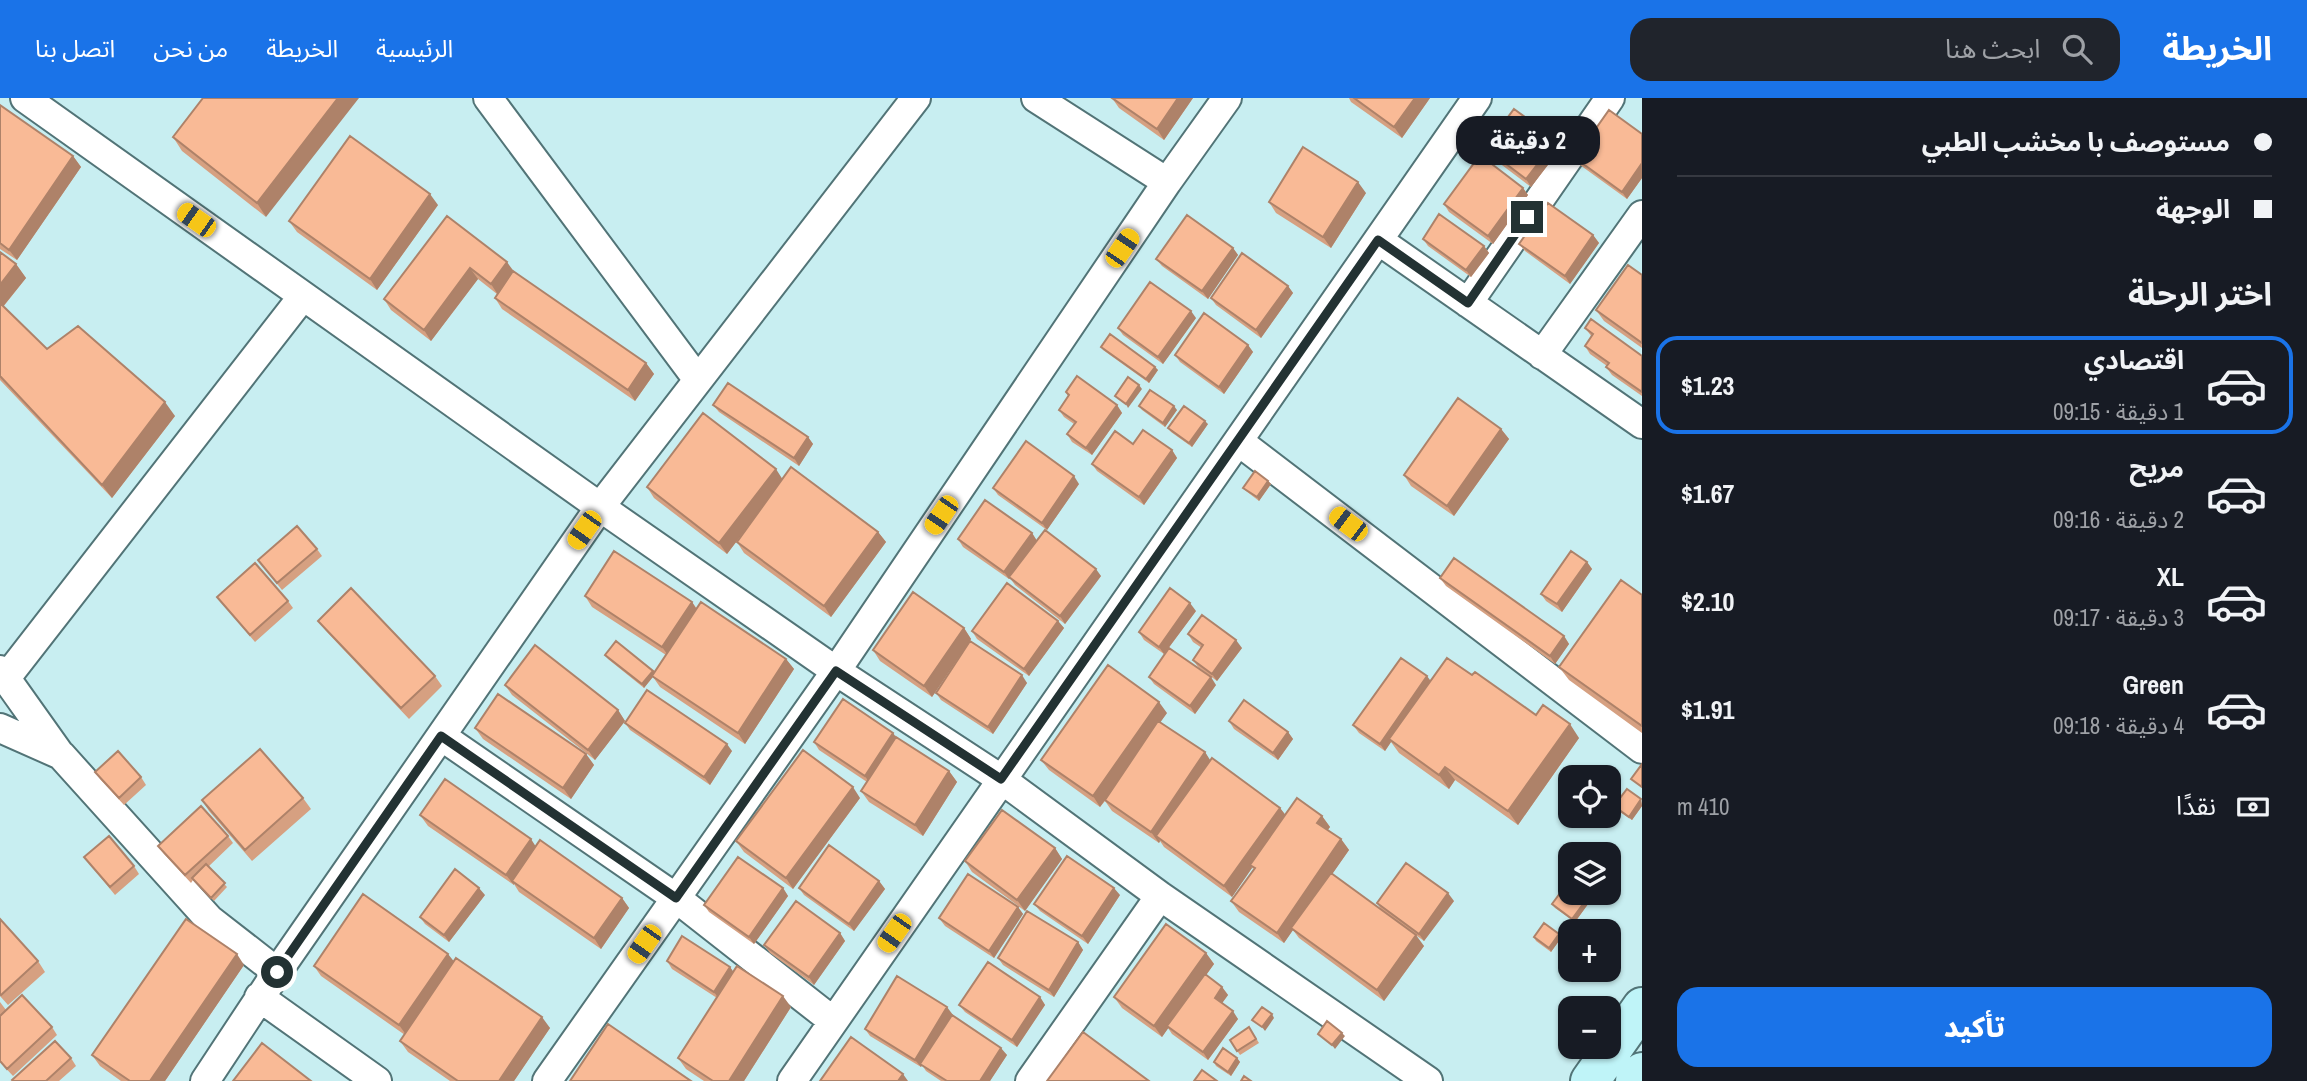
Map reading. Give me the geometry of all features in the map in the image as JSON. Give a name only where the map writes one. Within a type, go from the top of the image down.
[{"type":"main road","points":[[1590,1081],[1642,1007]]},
{"type":"main road","points":[[1635,1081],[1642,1072]]},
{"type":"street","points":[[25,98],[600,508],[836,671],[1001,779],[1160,896],[1428,1081]]},
{"type":"street","points":[[488,98],[698,380]]},
{"type":"street","points":[[205,1081],[259,997],[600,508],[916,98]]},
{"type":"street","points":[[1036,98],[1167,182]]},
{"type":"street","points":[[547,1081],[836,671],[1167,182],[1227,98]]},
{"type":"street","points":[[792,1081],[1477,98]]},
{"type":"street","points":[[1468,303],[1610,98]]},
{"type":"street","points":[[1542,355],[1642,215]]},
{"type":"street","points":[[1378,240],[1642,424]]},
{"type":"street","points":[[277,972],[209,919],[61,755],[3,674],[303,296]]},
{"type":"street","points":[[1238,440],[1642,749]]},
{"type":"street","points":[[0,728],[61,755]]},
{"type":"street","points":[[441,736],[676,898],[834,1021]]},
{"type":"street","points":[[1030,1081],[1160,896]]},
{"type":"street","points":[[259,997],[377,1081]]},
{"type":"building","points":[[203,98],[338,98],[257,203],[173,137]]},
{"type":"building","points":[[1112,98],[1178,98],[1157,129]]},
{"type":"building","points":[[1354,98],[1415,98],[1394,127]]},
{"type":"building","points":[[0,105],[73,156],[9,250],[0,243]]},
{"type":"building","points":[[1514,109],[1556,140],[1526,179],[1485,148]]},
{"type":"building","points":[[1609,110],[1642,134],[1642,163],[1622,192],[1575,158]]},
{"type":"building","points":[[350,136],[430,194],[370,279],[289,221]]},
{"type":"building","points":[[1303,147],[1358,182],[1323,237],[1269,202]]},
{"type":"building","points":[[1480,155],[1523,188],[1488,236],[1444,204]]},
{"type":"building","points":[[1548,203],[1593,235],[1565,276],[1519,244]]},
{"type":"building","points":[[1439,214],[1484,246],[1466,270],[1423,239]]},
{"type":"building","points":[[1187,215],[1233,248],[1202,291],[1156,259]]},
{"type":"building","points":[[447,216],[507,262],[491,284],[470,268],[424,330],[384,299]]},
{"type":"building","points":[[0,252],[16,264],[0,285]]},
{"type":"building","points":[[1242,253],[1288,286],[1256,330],[1211,298]]},
{"type":"building","points":[[1628,265],[1642,275],[1642,343],[1596,310]]},
{"type":"building","points":[[513,271],[646,363],[628,390],[495,298]]},
{"type":"building","points":[[1150,282],[1191,311],[1158,357],[1118,328]]},
{"type":"building","points":[[0,303],[47,349],[78,326],[165,402],[102,485],[0,376]]},
{"type":"building","points":[[1204,313],[1248,345],[1219,387],[1175,355]]},
{"type":"building","points":[[1591,319],[1642,356],[1642,392],[1606,367],[1609,363],[1585,346],[1593,334],[1585,328]]},
{"type":"building","points":[[1110,334],[1155,367],[1146,379],[1101,347]]},
{"type":"building","points":[[1077,376],[1117,405],[1086,448],[1067,434],[1076,422],[1059,410],[1069,395],[1066,392]]},
{"type":"building","points":[[1128,377],[1139,385],[1126,404],[1115,396]]},
{"type":"building","points":[[728,383],[808,437],[794,458],[713,405]]},
{"type":"building","points":[[1150,390],[1174,406],[1163,423],[1139,406]]},
{"type":"building","points":[[1458,398],[1501,429],[1447,506],[1404,475]]},
{"type":"building","points":[[1184,406],[1205,421],[1189,443],[1168,428]]},
{"type":"building","points":[[703,413],[776,469],[719,543],[647,487]]},
{"type":"building","points":[[1143,430],[1172,450],[1139,497],[1092,464],[1115,431],[1133,444]]},
{"type":"building","points":[[1026,441],[1074,476],[1042,523],[993,488]]},
{"type":"building","points":[[791,467],[878,532],[824,606],[737,542]]},
{"type":"building","points":[[1255,471],[1268,481],[1257,497],[1243,488]]},
{"type":"building","points":[[985,500],[1032,533],[1004,572],[958,539]]},
{"type":"building","points":[[297,526],[317,549],[277,583],[258,560]]},
{"type":"building","points":[[1045,530],[1096,569],[1060,616],[1009,577]]},
{"type":"building","points":[[614,551],[692,602],[662,647],[585,596]]},
{"type":"building","points":[[1571,551],[1587,562],[1557,604],[1541,594]]},
{"type":"building","points":[[1454,558],[1564,636],[1550,656],[1440,578]]},
{"type":"building","points":[[255,563],[288,601],[250,635],[217,597]]},
{"type":"building","points":[[1621,580],[1642,595],[1642,726],[1559,667]]},
{"type":"building","points":[[1007,583],[1058,621],[1024,669],[972,631]]},
{"type":"building","points":[[351,588],[435,676],[401,708],[318,621]]},
{"type":"building","points":[[1170,588],[1190,603],[1159,647],[1139,632]]},
{"type":"building","points":[[913,592],[964,628],[924,686],[873,650]]},
{"type":"building","points":[[701,602],[786,659],[738,733],[652,676]]},
{"type":"building","points":[[1202,615],[1236,640],[1212,674],[1193,660],[1203,645],[1188,634]]},
{"type":"building","points":[[616,641],[653,671],[642,684],[605,655]]},
{"type":"building","points":[[970,641],[1022,675],[988,727],[936,693]]},
{"type":"building","points":[[535,645],[618,710],[588,750],[505,685]]},
{"type":"building","points":[[1169,648],[1211,677],[1190,706],[1149,677]]},
{"type":"building","points":[[1401,658],[1427,676],[1380,744],[1353,725]]},
{"type":"building","points":[[1447,658],[1472,675],[1475,672],[1536,715],[1543,705],[1570,724],[1508,811],[1445,767],[1439,775],[1389,739]]},
{"type":"building","points":[[1108,665],[1159,702],[1093,796],[1041,760]]},
{"type":"building","points":[[647,690],[727,744],[704,777],[625,723]]},
{"type":"building","points":[[498,694],[586,754],[563,788],[475,728]]},
{"type":"building","points":[[843,699],[893,733],[865,776],[814,742]]},
{"type":"building","points":[[1244,700],[1288,732],[1273,753],[1229,721]]},
{"type":"building","points":[[1158,721],[1205,752],[1151,832],[1105,800]]},
{"type":"building","points":[[896,737],[949,771],[915,825],[861,791]]},
{"type":"building","points":[[260,749],[303,798],[245,850],[202,800]]},
{"type":"building","points":[[803,750],[853,787],[786,878],[736,841]]},
{"type":"building","points":[[118,751],[141,777],[119,798],[95,772]]},
{"type":"building","points":[[1212,758],[1280,808],[1224,886],[1156,836]]},
{"type":"building","points":[[1642,764],[1642,787],[1631,779]]},
{"type":"building","points":[[445,779],[531,839],[506,875],[420,815]]},
{"type":"building","points":[[1627,789],[1641,799],[1629,817],[1621,811],[1621,797]]},
{"type":"building","points":[[1297,798],[1322,816],[1317,823],[1341,839],[1277,933],[1231,901],[1255,868],[1250,865]]},
{"type":"building","points":[[201,806],[228,836],[185,875],[158,846]]},
{"type":"building","points":[[1002,810],[1055,848],[1017,900],[965,861]]},
{"type":"building","points":[[109,836],[134,866],[110,887],[84,857]]},
{"type":"building","points":[[540,840],[622,898],[594,938],[512,881]]},
{"type":"building","points":[[829,845],[879,881],[849,924],[799,888]]},
{"type":"building","points":[[1067,856],[1114,888],[1082,936],[1034,904]]},
{"type":"building","points":[[738,857],[783,888],[749,937],[704,905]]},
{"type":"building","points":[[1406,863],[1448,893],[1419,934],[1377,903]]},
{"type":"building","points":[[206,864],[225,883],[211,898],[192,878]]},
{"type":"building","points":[[455,869],[479,888],[444,935],[420,917]]},
{"type":"building","points":[[1331,873],[1416,935],[1377,990],[1291,928]]},
{"type":"building","points":[[968,874],[1018,907],[989,951],[939,918]]},
{"type":"building","points":[[363,894],[448,954],[399,1025],[314,966]]},
{"type":"building","points":[[1558,896],[1558,905],[1582,905],[1572,919],[1552,904]]},
{"type":"building","points":[[796,901],[840,933],[809,977],[764,945]]},
{"type":"building","points":[[1027,911],[1078,942],[1049,990],[998,958]]},
{"type":"building","points":[[0,919],[38,961],[1,995],[0,994]]},
{"type":"building","points":[[186,919],[237,954],[150,1081],[130,1081],[92,1055]]},
{"type":"building","points":[[1544,923],[1558,933],[1549,948],[1534,937]]},
{"type":"building","points":[[1166,924],[1206,953],[1154,1026],[1114,997]]},
{"type":"building","points":[[682,936],[730,967],[714,992],[667,961]]},
{"type":"building","points":[[456,958],[542,1017],[499,1081],[458,1081],[400,1041]]},
{"type":"building","points":[[988,962],[1040,997],[1012,1040],[959,1005]]},
{"type":"building","points":[[737,966],[783,996],[729,1081],[713,1081],[678,1058]]},
{"type":"building","points":[[1205,974],[1222,987],[1215,998],[1233,1011],[1203,1052],[1167,1026]]},
{"type":"building","points":[[897,976],[947,1007],[915,1060],[865,1029]]},
{"type":"building","points":[[22,995],[52,1027],[7,1069],[0,1061],[0,1016]]},
{"type":"building","points":[[1262,1007],[1272,1014],[1262,1027],[1252,1020]]},
{"type":"building","points":[[952,1015],[1001,1048],[980,1081],[947,1081],[920,1064]]},
{"type":"building","points":[[1327,1021],[1342,1033],[1332,1045],[1318,1034]]},
{"type":"building","points":[[608,1024],[691,1081],[570,1081]]},
{"type":"building","points":[[1249,1027],[1256,1039],[1237,1051],[1230,1040]]},
{"type":"building","points":[[1083,1032],[1149,1081],[1047,1081]]},
{"type":"building","points":[[851,1037],[903,1074],[898,1081],[820,1081]]},
{"type":"building","points":[[55,1041],[71,1058],[46,1081],[12,1080]]},
{"type":"building","points":[[262,1043],[311,1081],[233,1081]]},
{"type":"building","points":[[1223,1048],[1237,1058],[1228,1072],[1214,1062]]},
{"type":"building","points":[[1202,1070],[1217,1081],[1194,1081]]},
{"type":"route","points":[[277,972],[441,736],[676,898],[836,671],[1001,779],[1378,240],[1468,303],[1527,217]]}]
